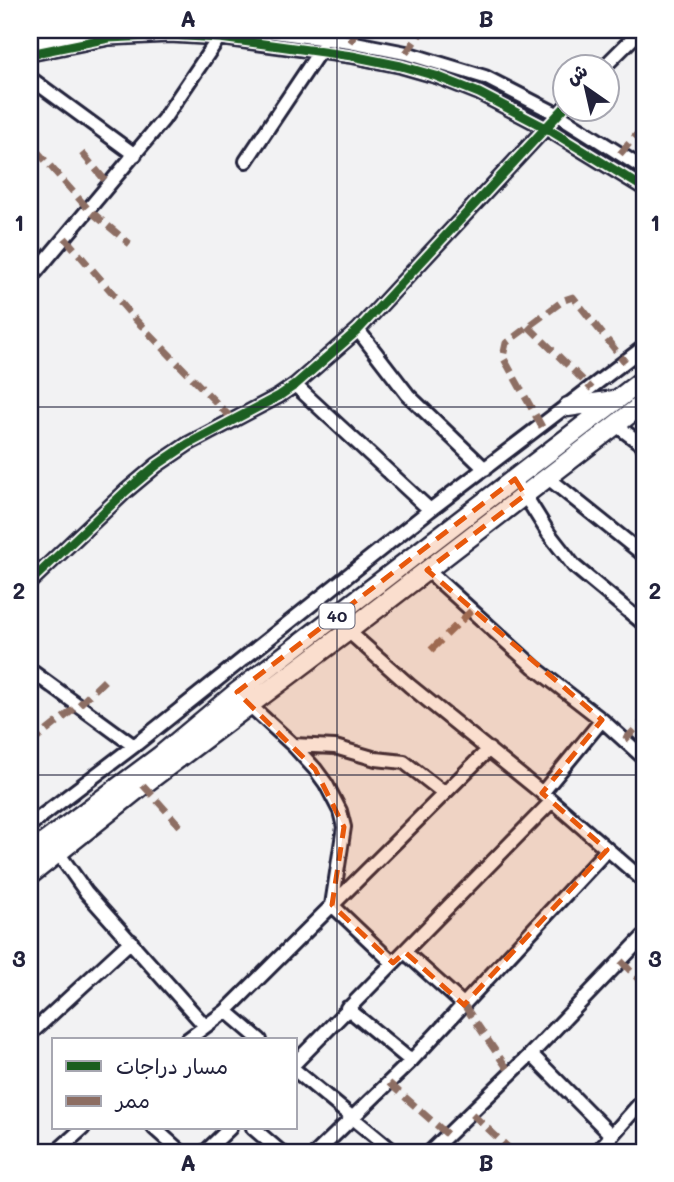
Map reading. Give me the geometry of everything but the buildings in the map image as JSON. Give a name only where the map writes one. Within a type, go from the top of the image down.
[{"type":"highway","name":"40","points":[[30,853],[160,756],[237,692],[644,379]]},
{"type":"highway","points":[[568,407],[618,399]]},
{"type":"highway","name":"40","points":[[30,875],[143,785],[644,403]]},
{"type":"street","points":[[30,42],[93,30]]},
{"type":"street","points":[[259,30],[325,38],[406,53],[485,77],[552,106]]},
{"type":"street","points":[[619,52],[641,30]]},
{"type":"street","points":[[30,279],[163,120],[222,34]]},
{"type":"street","points":[[30,54],[138,35],[222,34],[319,53],[352,56],[436,76],[479,93],[546,128],[644,188]]},
{"type":"street","points":[[246,161],[319,53],[325,38]]},
{"type":"street","points":[[30,78],[135,155]]},
{"type":"street","points":[[30,582],[126,491],[158,465],[188,444],[279,396],[358,330],[552,121]]},
{"type":"street","points":[[578,122],[644,169]]},
{"type":"street","points":[[358,330],[408,395],[485,469]]},
{"type":"street","points":[[30,825],[134,746],[430,510],[644,347]]},
{"type":"street","points":[[295,385],[430,510]]},
{"type":"street","points":[[616,425],[644,446]]},
{"type":"street","points":[[547,477],[644,555]]},
{"type":"street","points":[[515,479],[549,534],[574,566],[644,624]]},
{"type":"street","points":[[427,570],[534,667],[602,720],[644,758]]},
{"type":"street","points":[[346,578],[362,597]]},
{"type":"street","points":[[348,631],[644,881]]},
{"type":"street","points":[[30,670],[134,746]]},
{"type":"street","points":[[237,692],[293,745],[326,784],[340,811],[344,827],[332,905]]},
{"type":"street","points":[[298,1060],[405,952],[547,797],[602,720]]},
{"type":"street","points":[[293,745],[335,747],[376,759],[404,762],[444,793]]},
{"type":"street","points":[[190,1038],[226,1011],[489,749]]},
{"type":"street","points":[[317,1152],[411,1061],[607,850]]},
{"type":"street","points":[[59,854],[86,892],[205,1026]]},
{"type":"street","points":[[332,905],[393,963]]},
{"type":"street","points":[[430,1152],[531,1054],[644,936]]},
{"type":"street","points":[[30,1034],[131,941]]},
{"type":"street","points":[[405,952],[464,1005]]},
{"type":"street","points":[[347,1009],[411,1061]]},
{"type":"street","points":[[226,1011],[258,1038]]},
{"type":"street","points":[[531,1054],[612,1136]]},
{"type":"street","points":[[298,1073],[394,1152]]},
{"type":"street","points":[[597,1152],[644,1099]]},
{"type":"street","points":[[56,1152],[81,1130]]},
{"type":"street","points":[[156,1130],[181,1152]]},
{"type":"street","points":[[205,1152],[228,1130]]},
{"type":"street","points":[[255,1130],[281,1152]]},
{"type":"highlighted area","points":[[515,479],[525,495],[427,570],[602,720],[542,793],[607,850],[464,1005],[405,952],[393,963],[332,905],[344,827],[315,769],[237,692]]},
{"type":"marked path","points":[[350,42],[358,30]]},
{"type":"marked path","points":[[406,53],[423,30]]},
{"type":"marked path","points":[[620,154],[644,126]]},
{"type":"marked path","points":[[36,150],[89,210],[130,244]]},
{"type":"marked path","points":[[82,153],[109,185]]},
{"type":"marked path","points":[[65,238],[134,318],[233,420]]},
{"type":"marked path","points":[[30,258],[39,268]]},
{"type":"marked path","points":[[542,427],[503,357],[506,343],[564,300],[573,297],[625,362]]},
{"type":"marked path","points":[[528,326],[592,389]]},
{"type":"marked path","points":[[431,650],[472,610]]},
{"type":"marked path","points":[[30,744],[78,706],[109,676]]},
{"type":"marked path","points":[[625,740],[644,720]]},
{"type":"marked path","points":[[143,785],[180,826]]},
{"type":"marked path","points":[[621,961],[644,985]]},
{"type":"marked path","points":[[464,1005],[511,1074]]},
{"type":"marked path","points":[[389,1083],[449,1136]]},
{"type":"marked path","points":[[472,1114],[513,1152]]},
{"type":"cycle path","points":[[30,54],[109,38],[170,35],[220,38],[352,56],[401,66],[479,93],[546,128],[644,188]]},
{"type":"cycle path","points":[[30,582],[157,465],[188,444],[279,396],[358,330],[552,121]]}]
